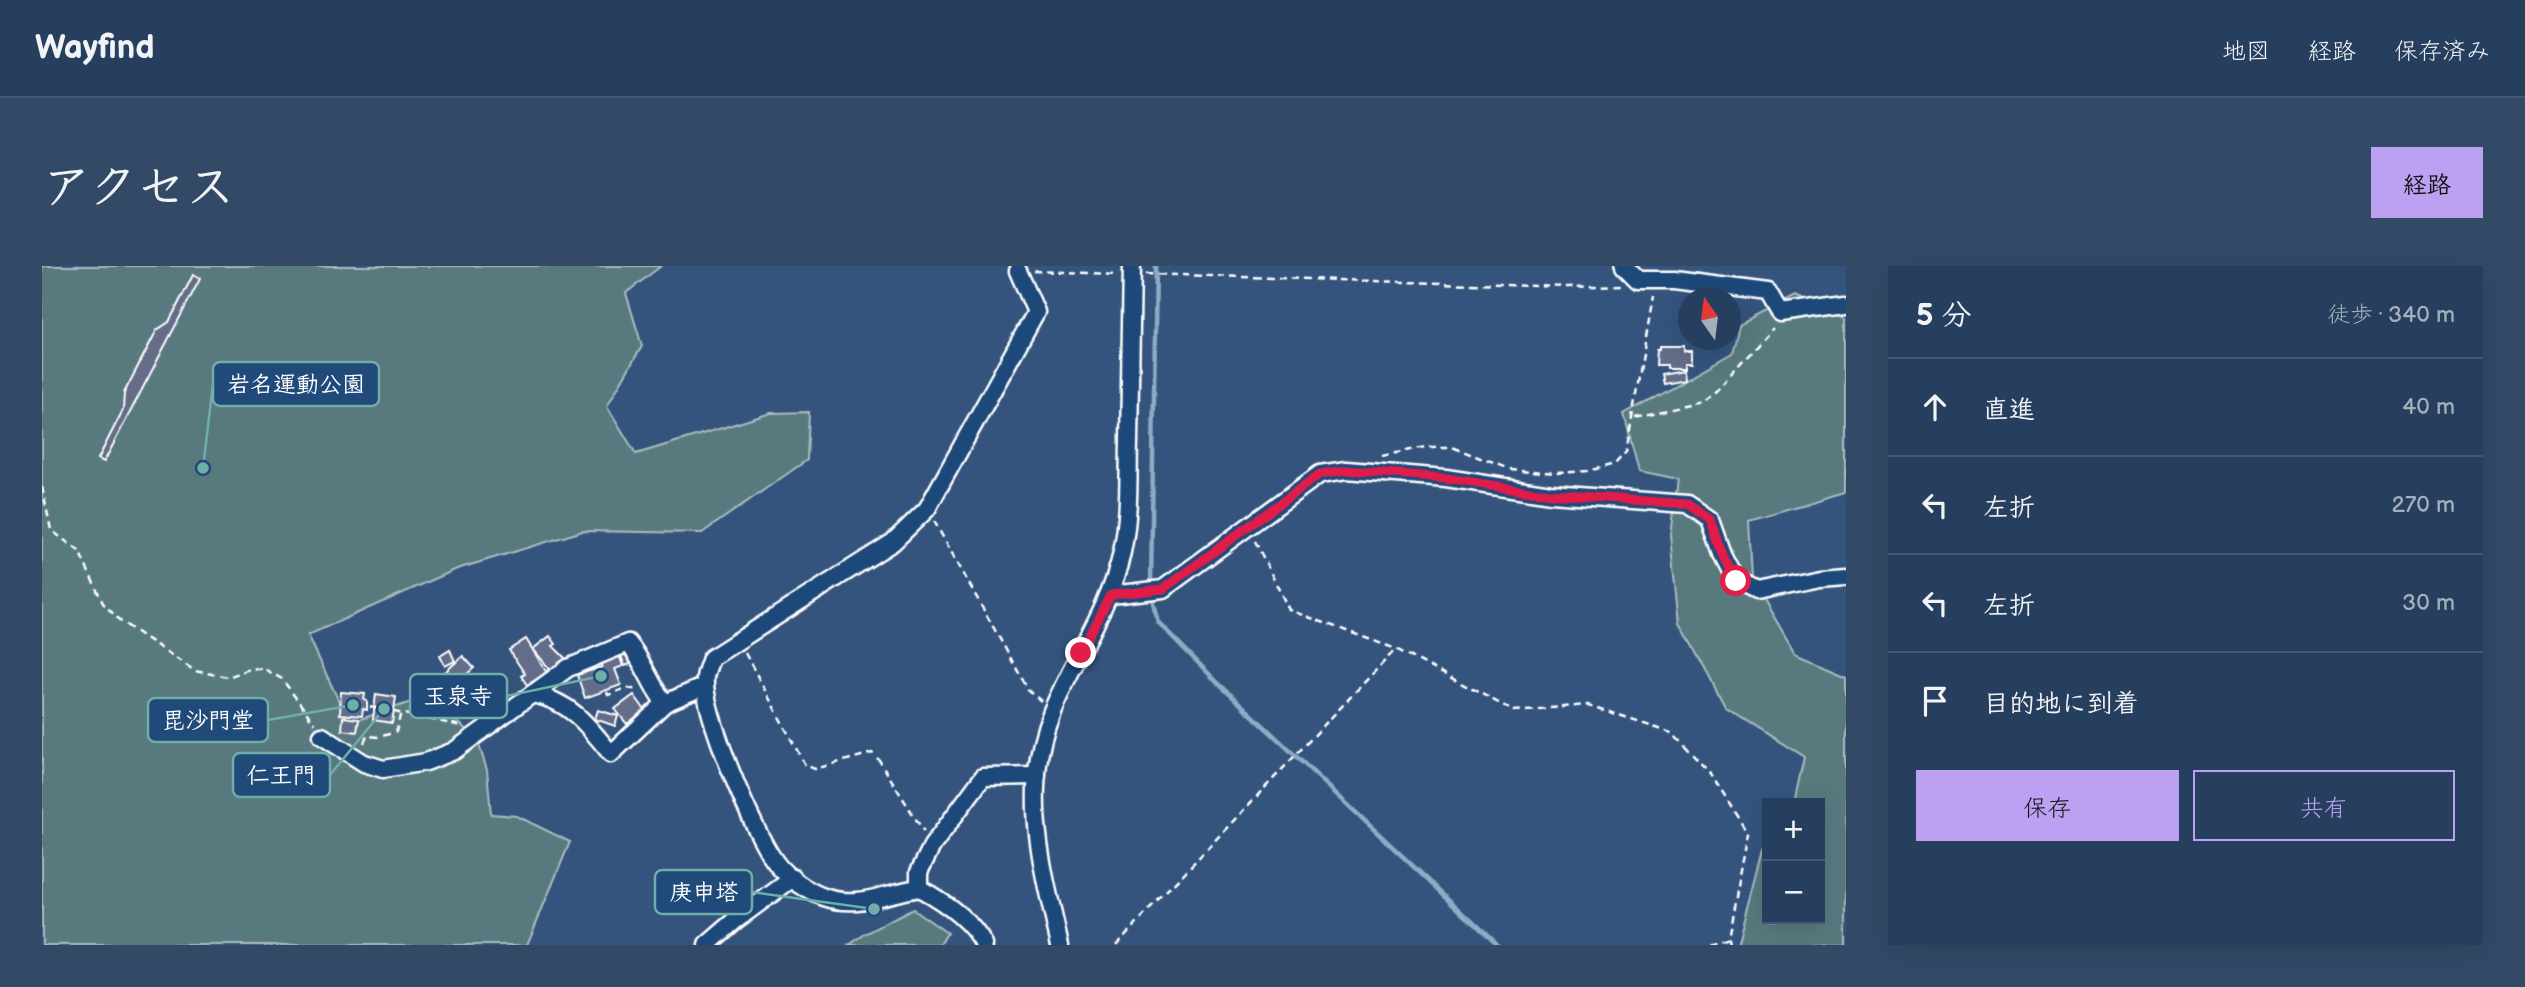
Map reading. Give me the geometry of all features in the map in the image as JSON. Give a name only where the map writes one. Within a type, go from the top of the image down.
[{"type":"street","points":[[1624,266],[1638,279],[1675,280],[1768,292],[1780,313],[1846,304]]},
{"type":"street","points":[[1060,945],[1040,852],[1035,809],[1037,776],[1042,740],[1053,709],[1111,595],[1123,551],[1129,506],[1132,270]]},
{"type":"street","points":[[984,945],[979,936],[941,900],[919,888],[846,903],[821,896],[777,864],[747,811],[707,702],[705,677],[711,658],[893,542],[928,509],[1036,312],[1018,271]]},
{"type":"street","points":[[1111,595],[1163,589],[1320,474],[1346,470],[1446,478],[1550,494],[1687,504],[1710,520],[1722,554],[1736,581],[1756,591],[1819,578],[1846,576]]},
{"type":"street","points":[[322,736],[358,760],[383,769],[426,762],[454,751],[568,668],[628,643],[660,697]]},
{"type":"street","points":[[532,694],[562,702],[611,754],[660,697],[705,686]]},
{"type":"street","points":[[919,888],[919,872],[932,846],[983,777],[1037,776]]},
{"type":"street","points":[[707,945],[793,878]]},
{"type":"path","points":[[1018,271],[1132,270],[1568,287],[1620,286],[1638,279]]},
{"type":"path","points":[[1377,457],[1425,447],[1452,447],[1509,469],[1587,471],[1615,464],[1626,452],[1656,280]]},
{"type":"path","points":[[1633,418],[1702,401],[1717,390],[1777,323],[1780,313]]},
{"type":"path","points":[[42,486],[51,530],[79,551],[103,603],[120,621],[195,671],[228,677],[252,668],[266,670],[282,680],[304,707],[322,736]]},
{"type":"path","points":[[928,509],[1029,691],[1053,709]]},
{"type":"path","points":[[1250,525],[1257,547],[1289,610],[1396,649],[1514,711],[1588,705],[1672,732],[1710,772],[1748,833],[1728,938],[1729,945]]},
{"type":"path","points":[[739,641],[805,765],[815,769],[872,753],[932,846]]},
{"type":"path","points":[[1116,945],[1396,649]]},
{"type":"path","points":[[607,692],[608,695],[626,688],[660,697]]},
{"type":"path","points":[[370,706],[449,722]]},
{"type":"path","points":[[358,760],[367,736],[379,737],[396,732],[401,712]]},
{"type":"path","points":[[1709,945],[1728,938]]},
{"type":"green space","points":[[42,266],[661,266],[626,293],[642,346],[607,406],[636,454],[771,413],[809,412],[807,460],[702,533],[583,531],[457,569],[308,635],[349,723],[432,695],[478,742],[487,770],[491,814],[517,816],[570,842],[527,945],[42,945]]},
{"type":"green space","points":[[1795,296],[1846,317],[1846,492],[1749,520],[1752,579],[1795,653],[1846,675],[1846,945],[1737,945],[1762,849],[1762,924],[1825,924],[1825,798],[1795,798],[1804,757],[1726,708],[1680,623],[1671,536],[1678,479],[1639,471],[1624,414],[1732,353],[1733,350],[1741,350],[1741,324]]},
{"type":"green space","points":[[913,909],[947,933],[940,945],[849,945],[865,934]]},
{"type":"building","points":[[193,275],[200,279],[104,462],[98,459],[123,410],[124,393],[157,330],[169,322]]},
{"type":"building","points":[[1660,346],[1678,346],[1678,350],[1692,351],[1692,363],[1685,363],[1685,368],[1656,365],[1657,349],[1660,349]]},
{"type":"building","points":[[1684,370],[1685,379],[1663,383],[1661,374]]},
{"type":"building","points":[[550,636],[556,644],[553,646],[565,658],[552,672],[533,649]]},
{"type":"building","points":[[526,639],[547,673],[527,685],[521,676],[525,674],[509,650]]},
{"type":"building","points":[[450,650],[455,661],[445,666],[440,656]]},
{"type":"building","points":[[629,653],[633,663],[625,666],[621,656]]},
{"type":"building","points":[[619,655],[623,666],[615,669],[621,685],[585,698],[577,675],[602,667],[600,662]]},
{"type":"building","points":[[463,656],[474,668],[467,674],[469,676],[446,693],[435,681]]},
{"type":"building","points":[[341,692],[365,694],[367,710],[363,709],[362,716],[340,714]]},
{"type":"building","points":[[376,694],[396,697],[392,723],[373,720]]},
{"type":"building","points":[[634,695],[645,710],[627,724],[615,709]]},
{"type":"building","points":[[598,710],[618,716],[615,726],[595,719]]},
{"type":"building","points":[[343,717],[359,719],[357,732],[342,730]]},
{"type":"waterway","points":[[1151,586],[1156,266]]},
{"type":"waterway","points":[[1151,595],[1158,622],[1217,682],[1497,945]]},
{"type":"place","name":"岩名運動公園","points":[[203,468]]},
{"type":"place","name":"玉泉寺","points":[[601,676]]},
{"type":"place","name":"毘沙門堂","points":[[353,705]]},
{"type":"place","name":"仁王門","points":[[384,709]]},
{"type":"place","name":"庚申塔","points":[[874,909]]},
{"type":"route","points":[[1081,653],[1111,595],[1163,589],[1320,474],[1346,470],[1446,478],[1550,494],[1687,504],[1710,520],[1722,554],[1736,581]]}]
